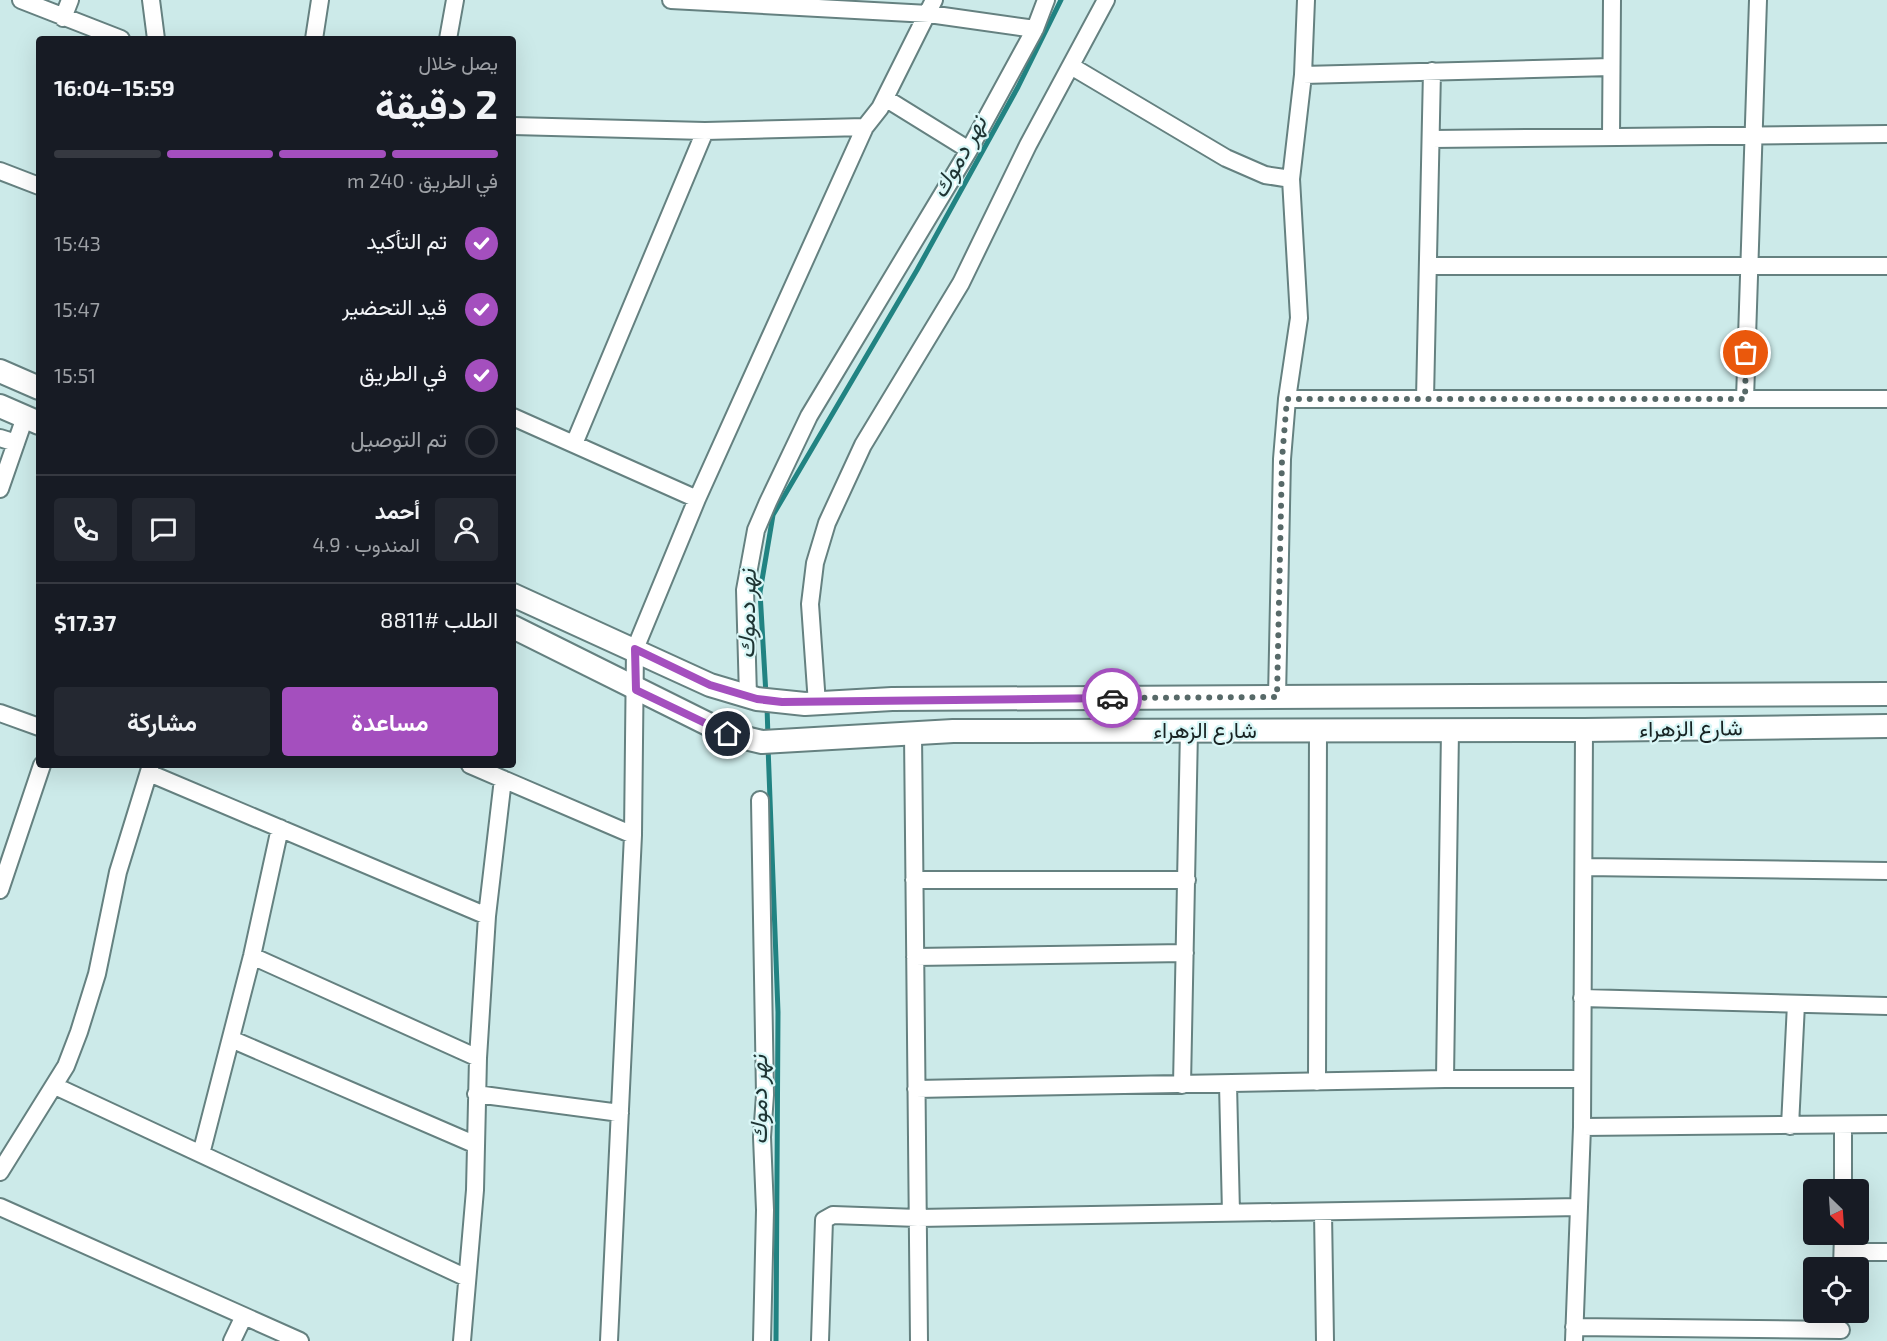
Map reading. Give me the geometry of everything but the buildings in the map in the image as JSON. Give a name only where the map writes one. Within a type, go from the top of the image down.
[{"type":"main road","points":[[0,371],[36,387]]},
{"type":"main road","points":[[0,406],[32,420]]},
{"type":"main road","name":"شارع الزهراء","points":[[516,596],[710,685],[752,697],[811,704],[892,699],[1887,694]]},
{"type":"main road","name":"شارع الزهراء","points":[[516,630],[728,734],[753,741],[805,741],[913,733],[1584,730],[1887,726]]},
{"type":"main road","points":[[1492,696],[1497,713],[1494,730]]},
{"type":"main road","points":[[1525,730],[1522,709],[1528,696]]},
{"type":"street","points":[[21,0],[113,36]]},
{"type":"street","points":[[63,18],[70,0]]},
{"type":"street","points":[[151,0],[156,36]]},
{"type":"street","points":[[314,36],[320,0]]},
{"type":"street","points":[[449,36],[455,0]]},
{"type":"street","points":[[670,0],[931,7],[1035,29]]},
{"type":"street","points":[[752,697],[745,590],[756,530],[790,451],[809,416],[969,150],[1035,29],[1046,0]]},
{"type":"street","points":[[811,704],[810,604],[815,563],[827,523],[864,445],[961,284],[1028,145],[1106,0]]},
{"type":"street","points":[[1277,697],[1282,459],[1287,399],[1299,318],[1291,179],[1303,75],[1306,0]]},
{"type":"street","points":[[1611,137],[1612,0]]},
{"type":"street","points":[[1745,399],[1758,0]]},
{"type":"street","points":[[609,1341],[633,835],[635,649],[697,499],[865,127],[885,98],[931,7]]},
{"type":"street","points":[[1071,66],[1226,158],[1265,175],[1291,179]]},
{"type":"street","points":[[1303,75],[1611,67]]},
{"type":"street","points":[[1425,399],[1430,266],[1432,71]]},
{"type":"street","points":[[885,98],[969,150]]},
{"type":"street","points":[[516,126],[705,131],[865,127]]},
{"type":"street","points":[[574,444],[705,131]]},
{"type":"street","points":[[1432,139],[1887,134]]},
{"type":"street","points":[[0,171],[36,185]]},
{"type":"street","points":[[1430,266],[1887,266]]},
{"type":"street","points":[[1287,399],[1887,399]]},
{"type":"street","points":[[516,418],[697,499]]},
{"type":"street","points":[[0,489],[8,440],[32,420]]},
{"type":"street","points":[[0,713],[36,726]]},
{"type":"street","points":[[1182,1085],[1189,730]]},
{"type":"street","points":[[1317,1082],[1318,730]]},
{"type":"street","points":[[1445,1079],[1450,730]]},
{"type":"street","points":[[1584,730],[1582,1127],[1574,1334],[1841,1335]]},
{"type":"street","points":[[913,733],[919,1341]]},
{"type":"street","points":[[0,890],[41,768]]},
{"type":"street","points":[[477,768],[633,835]]},
{"type":"street","points":[[0,1172],[66,1066],[88,1003],[110,917],[118,872],[150,769],[280,828],[487,916]]},
{"type":"street","points":[[462,1341],[475,1190],[476,1094],[487,916],[502,779]]},
{"type":"street","points":[[760,800],[765,1095],[762,1137],[765,1210],[762,1341]]},
{"type":"street","points":[[201,1154],[252,956],[280,828]]},
{"type":"street","points":[[1584,867],[1887,871]]},
{"type":"street","points":[[914,880],[1186,880]]},
{"type":"street","points":[[915,957],[1185,953]]},
{"type":"street","points":[[252,956],[478,1058]]},
{"type":"street","points":[[1582,998],[1887,1006]]},
{"type":"street","points":[[1790,1126],[1796,1004]]},
{"type":"street","points":[[231,1039],[474,1144]]},
{"type":"street","points":[[916,1089],[1445,1079],[1582,1079]]},
{"type":"street","points":[[1228,1084],[1231,1213]]},
{"type":"street","points":[[55,1086],[467,1278]]},
{"type":"street","points":[[476,1094],[620,1113]]},
{"type":"street","points":[[1582,1127],[1887,1124]]},
{"type":"street","points":[[1842,1126],[1843,1179]]},
{"type":"street","points":[[0,1207],[300,1341]]},
{"type":"street","points":[[820,1341],[824,1220],[833,1215],[918,1218],[1579,1207]]},
{"type":"street","points":[[1323,1212],[1325,1341]]},
{"type":"street","points":[[1860,1257],[1887,1252]]},
{"type":"street","points":[[232,1341],[244,1316]]},
{"type":"waterway","name":"نهر دموك","points":[[766,695],[760,592],[773,515],[917,270],[1018,87],[1061,0]]},
{"type":"waterway","name":"نهر دموك","points":[[767,707],[768,737]]},
{"type":"waterway","name":"نهر دموك","points":[[768,746],[778,1012],[776,1341]]},
{"type":"way so far","points":[[1112,698],[1277,697],[1282,459],[1287,399],[1745,399],[1746,353]]},
{"type":"route","points":[[728,734],[636,690],[635,649],[710,685],[757,699],[782,702],[838,704],[892,699],[1112,698]]}]
